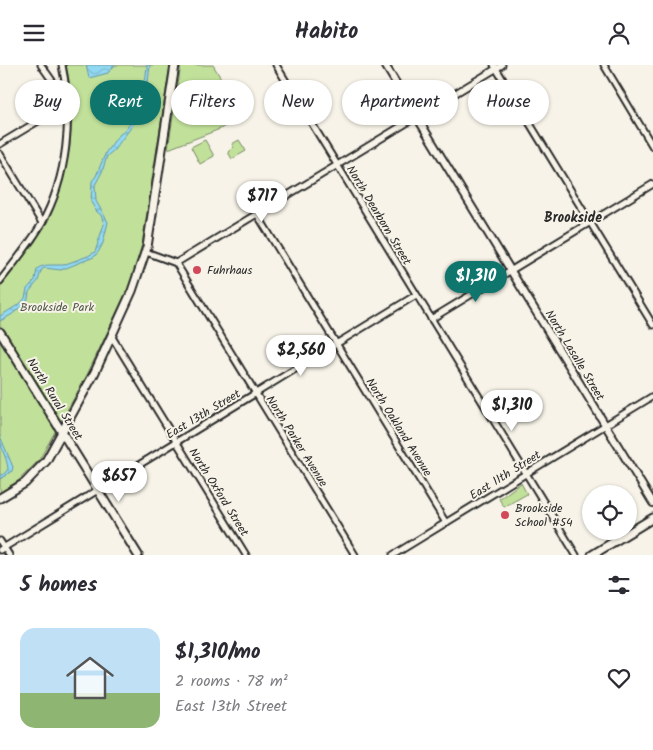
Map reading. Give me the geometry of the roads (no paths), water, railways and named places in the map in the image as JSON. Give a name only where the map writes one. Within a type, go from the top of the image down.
[{"type":"main road","points":[[0,498],[23,485],[46,461],[95,373],[132,291],[146,253],[175,65]]},
{"type":"main road","name":"North Rural Street","points":[[0,332],[138,555]]},
{"type":"main road","points":[[592,555],[653,518]]},
{"type":"street","points":[[40,65],[51,80]]},
{"type":"street","points":[[62,65],[64,80]]},
{"type":"street","name":"North Dearborn Street","points":[[276,65],[576,555]]},
{"type":"street","name":"North Lasalle Street","points":[[384,65],[393,80]]},
{"type":"street","points":[[458,90],[495,67],[502,65]]},
{"type":"street","points":[[604,65],[653,147]]},
{"type":"street","points":[[495,67],[653,325]]},
{"type":"street","points":[[0,144],[32,125]]},
{"type":"street","points":[[0,281],[42,223],[51,205],[65,157],[68,125]]},
{"type":"street","points":[[146,253],[176,263],[403,125]]},
{"type":"street","name":"North Lasalle Street","points":[[421,125],[653,503]]},
{"type":"street","points":[[0,154],[42,223]]},
{"type":"street","points":[[431,319],[653,184]]},
{"type":"street","name":"North Oakland Avenue","points":[[257,214],[446,523]]},
{"type":"street","name":"North Parker Avenue","points":[[176,263],[355,555]]},
{"type":"street","name":"East 13th Street","points":[[2,548],[416,295]]},
{"type":"street","name":"North Oxford Street","points":[[112,337],[246,555]]},
{"type":"street","name":"East 11th Street","points":[[393,555],[653,396]]},
{"type":"street","points":[[0,541],[2,548],[8,555]]},
{"type":"water","points":[[86,65],[115,65],[108,73],[89,78]]},
{"type":"water","points":[[147,65],[150,65],[148,80],[145,80]]},
{"type":"water","points":[[129,125],[133,125],[114,150],[107,156],[95,185],[96,201],[108,222],[99,251],[94,257],[61,270],[44,268],[38,281],[29,292],[25,304],[0,321],[0,316],[21,303],[25,298],[27,289],[35,280],[37,269],[47,265],[63,265],[95,252],[104,224],[101,215],[96,211],[91,202],[92,181],[106,152],[117,137]]},
{"type":"water","points":[[0,436],[13,467],[12,471],[0,479],[0,475],[4,474],[8,469]]},
{"type":"place","name":"Fuhrhaus","points":[[197,270]]},
{"type":"place","name":"Brookside School #54","points":[[505,515]]},
{"type":"district","name":"Brookside","points":[[573,217]]},
{"type":"park label","name":"Brookside Park","points":[[57,307]]}]
